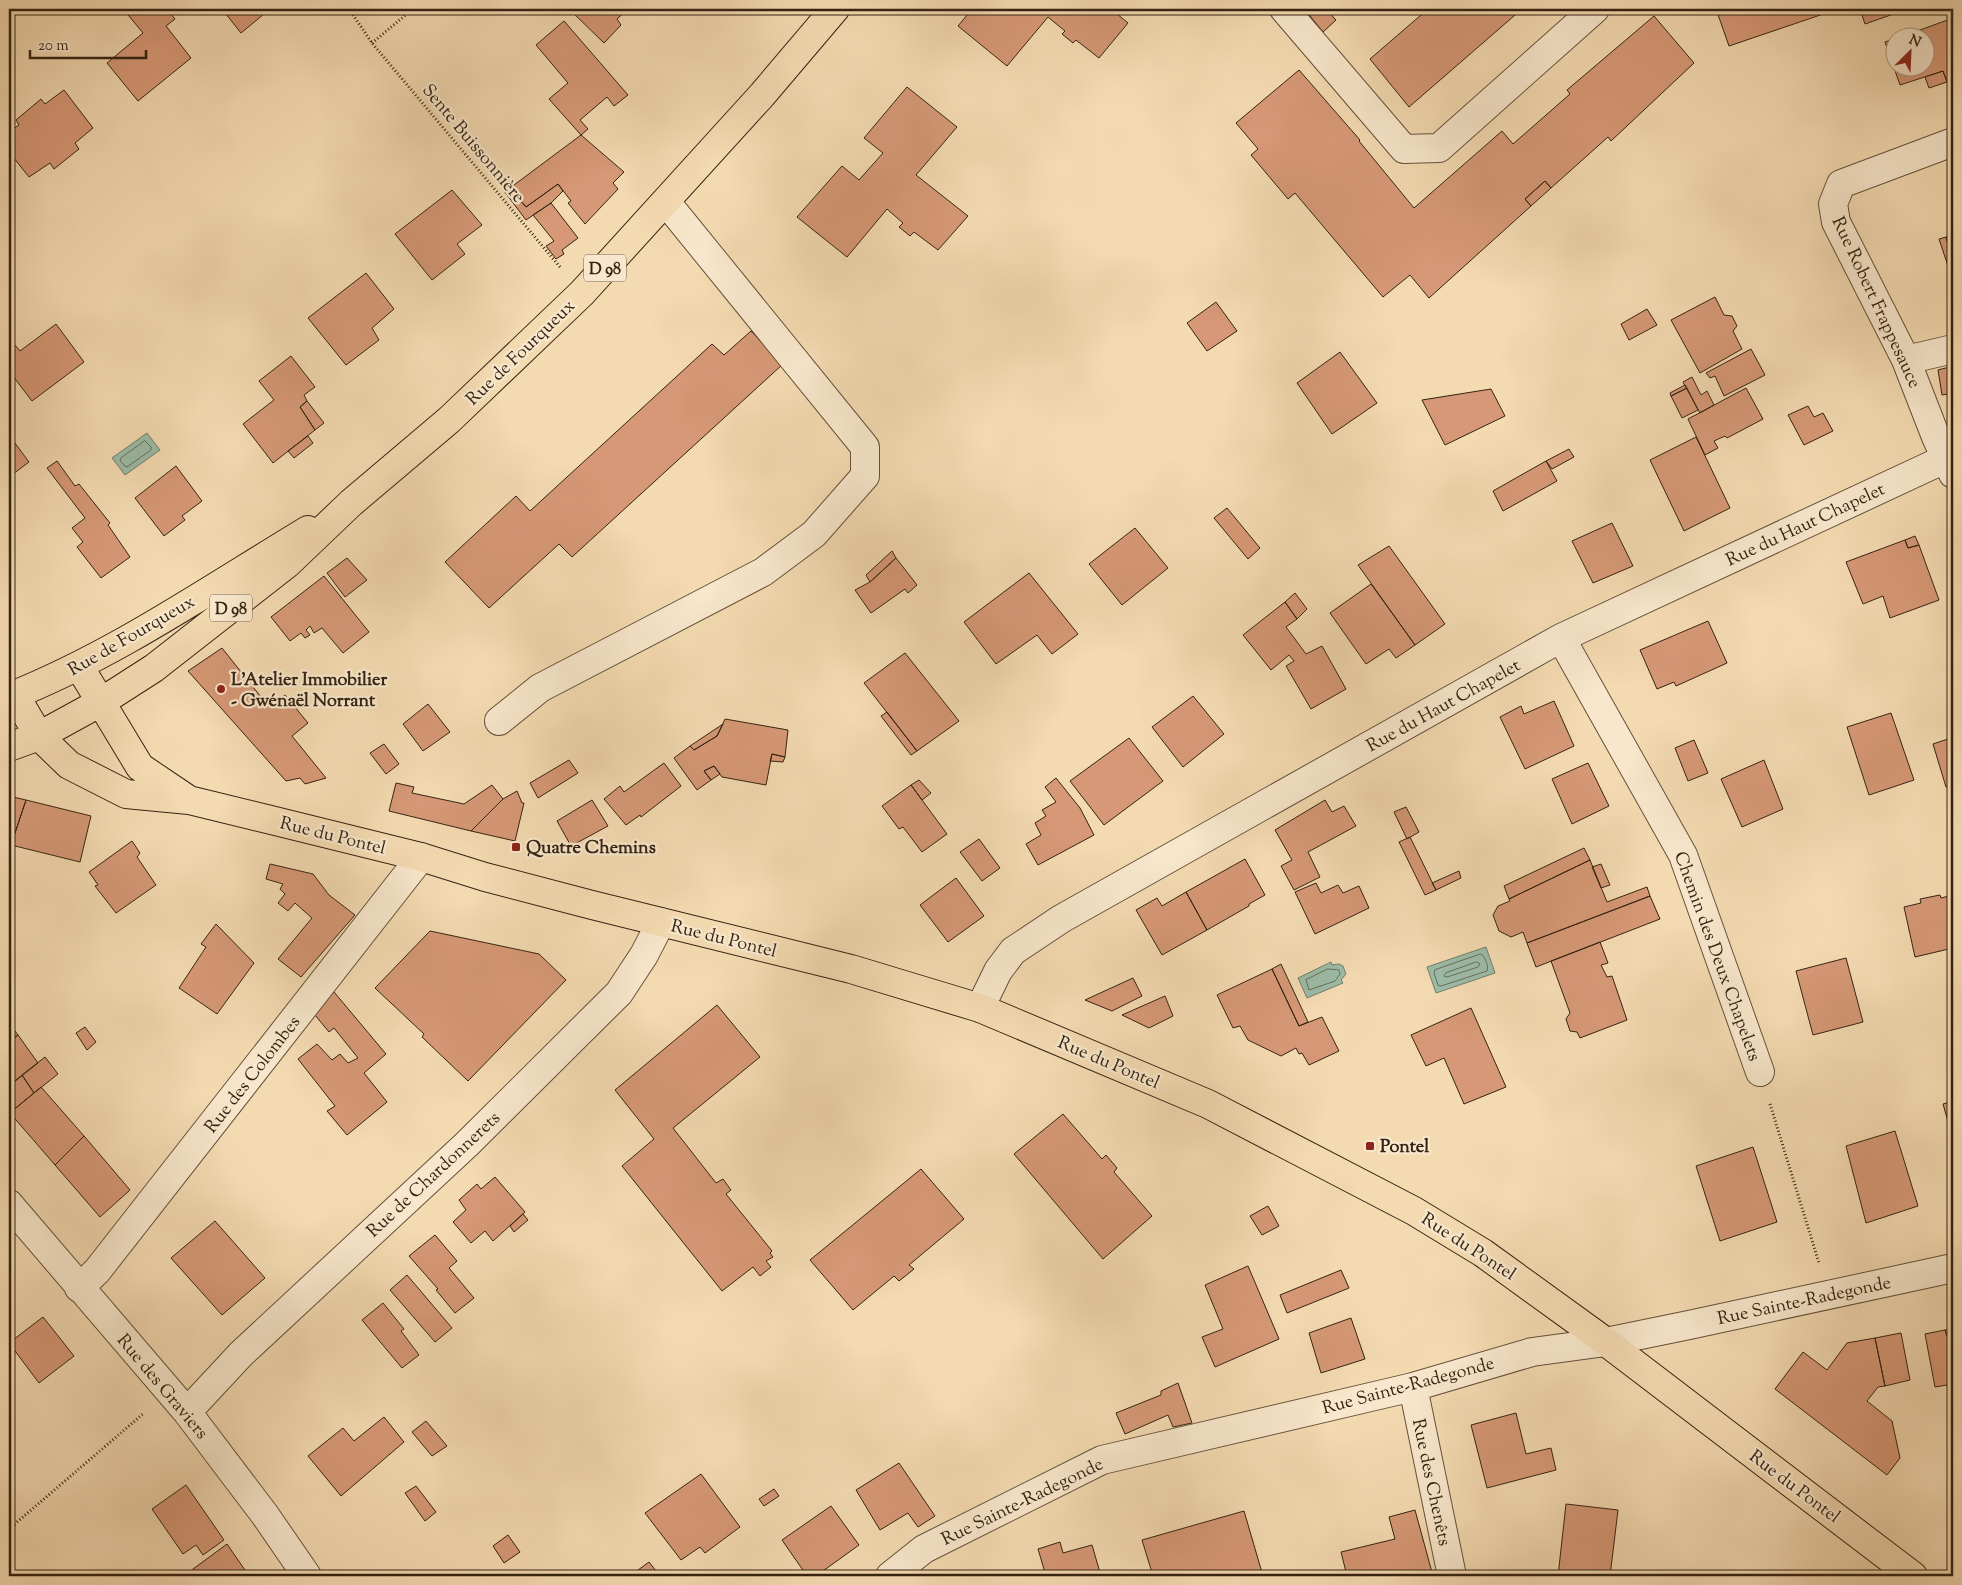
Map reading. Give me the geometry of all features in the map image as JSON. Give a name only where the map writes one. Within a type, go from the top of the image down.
[{"type":"main road","name":"Rue de Fourqueux","points":[[102,702],[154,668],[288,564],[352,503],[449,420],[582,293],[762,95],[835,9]]},
{"type":"main road","name":"Rue de Fourqueux","points":[[12,696],[79,666],[148,627],[352,503]]},
{"type":"main road","name":"Rue du Pontel","points":[[79,666],[140,767],[189,800]]},
{"type":"main road","name":"Rue du Pontel","points":[[12,696],[39,736],[69,765],[126,794],[189,800],[421,857],[485,877],[851,969],[980,1008],[1208,1104],[1414,1211],[1483,1253],[1606,1342],[1913,1576]]},
{"type":"main road","name":"D 98","points":[[9,747],[39,736],[102,702]]},
{"type":"street","points":[[1284,9],[1404,149],[1439,148],[1594,9]]},
{"type":"street","name":"Rue Robert Frappesauce","points":[[1950,466],[1936,437],[1906,360],[1836,222],[1833,204],[1841,184],[1953,142]]},
{"type":"street","points":[[499,721],[540,688],[763,572],[814,534],[865,476],[865,447],[666,202]]},
{"type":"street","points":[[1906,360],[1953,349]]},
{"type":"street","name":"Rue du Haut Chapelet","points":[[980,1008],[998,972],[1013,951],[1061,919],[1561,638],[1950,466]]},
{"type":"street","name":"Chemin des Deux Chapelets","points":[[1561,638],[1683,855],[1760,1072]]},
{"type":"street","name":"Rue des Colombes","points":[[79,1288],[98,1271],[421,857]]},
{"type":"street","name":"Rue de Chardonnerets","points":[[187,1412],[242,1354],[467,1144],[620,993],[644,955],[661,922]]},
{"type":"street","name":"Rue des Graviers","points":[[9,1204],[187,1412],[265,1515],[307,1576]]},
{"type":"street","name":"Rue Sainte-Radegonde","points":[[890,1576],[924,1549],[1102,1460],[1413,1387],[1532,1352],[1606,1342],[1953,1268]]},
{"type":"street","name":"Rue des Chenêts","points":[[1413,1387],[1452,1576]]},
{"type":"path","name":"Sente Buissonnière","points":[[349,9],[372,42],[582,293]]},
{"type":"path","points":[[372,42],[413,9]]},
{"type":"path","name":"Chemin des Deux Chapelets","points":[[1760,1072],[1828,1294]]},
{"type":"path","points":[[9,1529],[170,1391]]},
{"type":"water","points":[[147,433],[160,450],[125,475],[112,458]]},
{"type":"water","points":[[1486,947],[1495,973],[1436,993],[1427,967]]},
{"type":"water","points":[[1331,962],[1332,965],[1339,964],[1343,966],[1346,974],[1341,980],[1343,983],[1307,998],[1298,978]]},
{"type":"building","points":[[167,9],[175,19],[166,26],[191,58],[138,101],[107,63],[143,33],[124,10]]},
{"type":"building","points":[[222,9],[270,9],[241,33]]},
{"type":"building","points":[[569,9],[627,10],[617,19],[621,25],[604,43]]},
{"type":"building","points":[[972,9],[1111,9],[1128,23],[1099,58],[1076,40],[1073,43],[1062,34],[1065,31],[1048,17],[1007,66],[958,26]]},
{"type":"building","points":[[1309,9],[1326,9],[1336,20],[1323,32],[1306,11]]},
{"type":"building","points":[[1428,9],[1522,9],[1409,107],[1370,59]]},
{"type":"building","points":[[1716,9],[1838,9],[1729,46]]},
{"type":"building","points":[[1860,9],[1904,9],[1905,10],[1865,24]]},
{"type":"building","points":[[1654,16],[1694,63],[1611,141],[1608,137],[1551,188],[1545,181],[1525,199],[1531,206],[1429,298],[1410,275],[1383,297],[1295,193],[1288,199],[1251,155],[1258,149],[1236,123],[1299,70],[1360,140],[1414,208],[1502,131],[1513,144],[1570,94],[1567,90]]},
{"type":"building","points":[[1953,18],[1953,80],[1947,82],[1943,71],[1934,74],[1934,28],[1926,28]]},
{"type":"building","points":[[564,21],[628,95],[614,106],[607,97],[580,120],[588,129],[581,135],[549,99],[568,83],[536,45]]},
{"type":"building","points":[[1943,71],[1947,82],[1929,88],[1925,78],[1934,78],[1934,74]]},
{"type":"building","points":[[1898,78],[1922,78],[1900,85]]},
{"type":"building","points":[[907,87],[957,127],[916,175],[968,216],[938,250],[914,232],[910,236],[899,227],[903,223],[887,209],[847,257],[797,217],[842,166],[859,180],[883,153],[864,138]]},
{"type":"building","points":[[64,90],[93,128],[75,143],[79,149],[54,169],[50,163],[29,177],[9,152],[9,132],[19,125],[16,120],[41,99],[45,104]]},
{"type":"building","points":[[581,135],[624,172],[613,183],[618,189],[585,224],[568,203],[571,201],[558,184],[526,207],[510,188]]},
{"type":"building","points":[[1545,181],[1551,188],[1531,206],[1525,199]]},
{"type":"building","points":[[558,184],[563,191],[551,203],[526,220],[504,191],[510,188],[526,207]]},
{"type":"building","points":[[452,190],[482,225],[457,244],[465,254],[432,280],[395,234]]},
{"type":"building","points":[[551,203],[578,238],[562,250],[564,254],[556,259],[546,246],[554,241],[533,215]]},
{"type":"building","points":[[1953,235],[1953,262],[1946,237]]},
{"type":"building","points":[[1946,237],[1953,262],[1953,265],[1948,266],[1939,239]]},
{"type":"building","points":[[366,273],[394,309],[372,328],[379,340],[346,365],[308,318]]},
{"type":"building","points":[[1715,297],[1724,315],[1732,316],[1737,326],[1733,331],[1742,349],[1700,373],[1671,320]]},
{"type":"building","points":[[1216,302],[1237,331],[1207,351],[1187,323]]},
{"type":"building","points":[[1647,309],[1657,325],[1629,340],[1621,324]]},
{"type":"building","points":[[56,324],[84,362],[32,401],[9,371],[9,348],[14,344],[20,351]]},
{"type":"building","points":[[751,331],[783,364],[572,557],[559,544],[489,608],[445,562],[516,496],[530,511],[712,344],[724,355]]},
{"type":"building","points":[[1751,349],[1765,375],[1724,396],[1715,376],[1710,378],[1706,373]]},
{"type":"building","points":[[1340,352],[1377,403],[1332,434],[1297,383]]},
{"type":"building","points":[[291,356],[315,387],[304,395],[307,401],[300,407],[315,430],[273,463],[243,424],[274,400],[259,381]]},
{"type":"building","points":[[1953,366],[1953,393],[1942,395],[1938,370]]},
{"type":"building","points":[[1692,377],[1701,395],[1707,391],[1714,405],[1700,413],[1683,382]]},
{"type":"building","points":[[1685,385],[1687,388],[1671,396],[1670,393]]},
{"type":"building","points":[[1687,388],[1698,410],[1682,418],[1671,396]]},
{"type":"building","points":[[1746,388],[1763,419],[1727,438],[1725,436],[1714,441],[1718,448],[1705,455],[1688,419]]},
{"type":"building","points":[[1491,389],[1505,416],[1445,445],[1422,400]]},
{"type":"building","points":[[307,401],[324,423],[315,430],[300,407]]},
{"type":"building","points":[[1808,406],[1814,417],[1823,413],[1833,431],[1804,445],[1788,415]]},
{"type":"building","points":[[9,435],[29,462],[9,477]]},
{"type":"building","points":[[308,436],[313,443],[294,458],[288,451]]},
{"type":"building","points":[[1696,437],[1730,508],[1684,531],[1650,460]]},
{"type":"building","points":[[1569,449],[1574,457],[1552,469],[1546,461]]},
{"type":"building","points":[[57,461],[75,486],[79,484],[110,523],[108,525],[130,557],[101,578],[77,547],[83,542],[72,528],[85,518],[47,468]]},
{"type":"building","points":[[1546,461],[1557,481],[1503,511],[1493,491]]},
{"type":"building","points":[[176,466],[202,501],[182,516],[185,520],[164,536],[135,498]]},
{"type":"building","points":[[1227,508],[1260,548],[1248,559],[1214,518]]},
{"type":"building","points":[[1612,523],[1633,566],[1593,583],[1572,541]]},
{"type":"building","points":[[1135,528],[1168,568],[1122,605],[1089,564]]},
{"type":"building","points":[[1915,536],[1919,545],[1908,548],[1905,540]]},
{"type":"building","points":[[1905,540],[1908,548],[1919,545],[1939,600],[1890,618],[1883,596],[1863,604],[1846,562]]},
{"type":"building","points":[[1389,546],[1445,624],[1415,645],[1358,565]]},
{"type":"building","points":[[892,551],[896,558],[870,582],[866,575]]},
{"type":"building","points":[[347,558],[367,580],[345,597],[327,573]]},
{"type":"building","points":[[896,558],[917,585],[908,593],[905,589],[871,613],[855,590],[870,582]]},
{"type":"building","points":[[1029,573],[1078,634],[1052,654],[1037,635],[996,664],[964,622]]},
{"type":"building","points":[[324,576],[369,632],[343,653],[322,628],[314,633],[310,626],[306,630],[310,635],[305,638],[301,633],[290,641],[271,617]]},
{"type":"building","points":[[1371,584],[1415,645],[1396,658],[1389,649],[1366,664],[1330,613]]},
{"type":"building","points":[[1295,593],[1307,609],[1297,619],[1285,602]]},
{"type":"building","points":[[1285,602],[1297,619],[1286,627],[1306,654],[1322,646],[1346,689],[1311,709],[1286,666],[1294,661],[1289,655],[1271,670],[1243,635]]},
{"type":"building","points":[[1708,621],[1727,663],[1676,686],[1674,682],[1657,689],[1640,650]]},
{"type":"building","points":[[222,648],[269,707],[285,695],[308,723],[292,736],[326,778],[305,784],[300,778],[286,781],[188,671]]},
{"type":"building","points":[[905,653],[959,721],[917,751],[864,683]]},
{"type":"building","points":[[1193,696],[1224,734],[1183,767],[1152,727]]},
{"type":"building","points":[[1554,701],[1574,746],[1525,769],[1500,717],[1521,706],[1524,714]]},
{"type":"building","points":[[428,704],[450,732],[423,751],[403,724]]},
{"type":"building","points":[[887,712],[917,751],[911,755],[881,716]]},
{"type":"building","points":[[1891,713],[1914,780],[1869,795],[1847,727]]},
{"type":"building","points":[[725,719],[788,730],[785,757],[772,754],[766,785],[722,777],[714,766],[704,771],[711,780],[697,790],[674,758],[690,746],[694,750],[717,736]]},
{"type":"building","points":[[723,724],[717,736],[694,750],[690,746]]},
{"type":"building","points":[[1129,738],[1163,781],[1104,825],[1070,781]]},
{"type":"building","points":[[1951,738],[1953,745],[1953,784],[1946,787],[1933,744]]},
{"type":"building","points":[[1694,740],[1708,773],[1688,781],[1675,748]]},
{"type":"building","points":[[384,744],[399,764],[386,774],[370,753]]},
{"type":"building","points":[[772,754],[785,757],[783,762],[770,761]]},
{"type":"building","points":[[569,760],[578,773],[538,798],[530,783]]},
{"type":"building","points":[[1764,760],[1783,809],[1742,827],[1721,779]]},
{"type":"building","points":[[664,763],[681,786],[641,817],[640,815],[626,825],[604,799],[620,786],[624,792]]},
{"type":"building","points":[[1588,763],[1609,806],[1572,824],[1552,779]]},
{"type":"building","points":[[714,766],[720,774],[711,780],[704,771]]},
{"type":"building","points":[[1056,778],[1080,808],[1094,835],[1038,865],[1026,844],[1041,835],[1035,823],[1046,816],[1042,810],[1056,802],[1045,787]]},
{"type":"building","points":[[919,780],[931,793],[922,800],[911,785]]},
{"type":"building","points":[[396,783],[414,787],[412,793],[464,804],[492,785],[503,799],[471,831],[389,811]]},
{"type":"building","points":[[911,785],[947,834],[922,852],[903,827],[899,829],[882,806]]},
{"type":"building","points":[[517,791],[522,803],[524,803],[515,841],[471,831],[503,799]]},
{"type":"building","points":[[9,796],[26,800],[12,842],[9,841]]},
{"type":"building","points":[[26,800],[91,816],[80,862],[11,845]]},
{"type":"building","points":[[592,800],[608,826],[571,846],[557,821]]},
{"type":"building","points":[[1325,800],[1332,812],[1344,806],[1356,826],[1308,852],[1320,877],[1294,890],[1281,866],[1292,860],[1275,830]]},
{"type":"building","points":[[1406,807],[1419,832],[1407,839],[1394,812]]},
{"type":"building","points":[[1410,837],[1436,890],[1425,895],[1399,842]]},
{"type":"building","points":[[979,839],[1000,868],[982,881],[960,852]]},
{"type":"building","points":[[132,841],[140,853],[137,857],[156,885],[116,913],[95,886],[98,885],[89,872]]},
{"type":"building","points":[[1584,848],[1590,860],[1509,899],[1504,886]]},
{"type":"building","points":[[1245,859],[1265,895],[1207,930],[1186,892]]},
{"type":"building","points":[[1590,860],[1607,902],[1647,887],[1650,896],[1527,943],[1523,932],[1511,937],[1499,931],[1493,915],[1498,906]]},
{"type":"building","points":[[270,864],[313,874],[329,895],[355,915],[301,977],[278,959],[312,918],[295,903],[288,911],[278,903],[285,894],[280,889],[283,884],[266,879]]},
{"type":"building","points":[[1601,864],[1610,885],[1601,888],[1592,867]]},
{"type":"building","points":[[1459,871],[1461,878],[1436,890],[1432,883]]},
{"type":"building","points":[[956,878],[984,916],[948,942],[920,905]]},
{"type":"building","points":[[1316,883],[1321,893],[1338,885],[1343,893],[1359,886],[1369,908],[1315,934],[1295,892]]},
{"type":"building","points":[[1186,892],[1207,930],[1162,955],[1136,910],[1157,898],[1162,906]]},
{"type":"building","points":[[1940,895],[1941,898],[1953,895],[1953,948],[1915,957],[1904,907],[1921,903],[1920,899]]},
{"type":"building","points":[[1650,896],[1660,919],[1536,967],[1527,943]]},
{"type":"building","points":[[216,924],[254,963],[217,1014],[179,988],[206,947],[201,944]]},
{"type":"building","points":[[430,931],[539,954],[566,980],[468,1081],[422,1037],[424,1034],[375,988]]},
{"type":"building","points":[[1600,942],[1608,963],[1601,965],[1607,977],[1612,976],[1627,1020],[1580,1038],[1577,1032],[1570,1031],[1566,1019],[1570,1013],[1551,961]]},
{"type":"building","points":[[1846,958],[1863,1022],[1813,1035],[1796,971]]},
{"type":"building","points":[[1281,964],[1308,1022],[1299,1026],[1272,969]]},
{"type":"building","points":[[1272,969],[1299,1026],[1322,1017],[1339,1051],[1309,1065],[1302,1053],[1299,1054],[1296,1048],[1281,1056],[1248,1040],[1240,1026],[1233,1028],[1217,995]]},
{"type":"building","points":[[1133,978],[1142,996],[1112,1011],[1085,1000]]},
{"type":"building","points":[[329,986],[386,1054],[364,1073],[387,1102],[347,1135],[327,1111],[335,1106],[298,1059],[317,1044],[332,1060],[340,1054],[348,1063],[358,1058],[334,1028],[329,1032],[310,1009]]},
{"type":"building","points":[[1165,996],[1173,1016],[1149,1028],[1122,1015]]},
{"type":"building","points":[[717,1005],[760,1057],[673,1128],[716,1183],[723,1179],[731,1190],[726,1194],[772,1251],[770,1253],[773,1257],[766,1261],[771,1267],[760,1276],[753,1267],[722,1291],[622,1166],[654,1139],[615,1090]]},
{"type":"building","points":[[1471,1008],[1506,1087],[1464,1104],[1444,1058],[1426,1066],[1411,1035]]},
{"type":"building","points":[[9,1023],[18,1035],[9,1042]]},
{"type":"building","points":[[85,1027],[96,1042],[87,1050],[76,1033]]},
{"type":"building","points":[[18,1035],[38,1063],[9,1086],[9,1042]]},
{"type":"building","points":[[45,1057],[58,1074],[34,1093],[22,1075]]},
{"type":"building","points":[[22,1075],[34,1093],[12,1111],[9,1106],[9,1086]]},
{"type":"building","points":[[41,1087],[84,1136],[55,1165],[10,1113]]},
{"type":"building","points":[[1953,1101],[1953,1139],[1943,1104]]},
{"type":"building","points":[[1063,1114],[1102,1159],[1106,1155],[1117,1168],[1114,1172],[1152,1216],[1103,1259],[1014,1154]]},
{"type":"building","points":[[1895,1131],[1918,1206],[1866,1223],[1846,1146]]},
{"type":"building","points":[[84,1136],[130,1190],[100,1217],[55,1165]]},
{"type":"building","points":[[1753,1147],[1777,1222],[1720,1241],[1696,1166]]},
{"type":"building","points":[[921,1169],[964,1219],[909,1265],[914,1269],[899,1281],[894,1276],[853,1310],[810,1260]]},
{"type":"building","points":[[495,1177],[525,1212],[493,1241],[485,1231],[471,1243],[453,1222],[466,1210],[459,1200],[477,1184],[481,1189]]},
{"type":"building","points":[[1268,1206],[1279,1226],[1262,1235],[1250,1216]]},
{"type":"building","points":[[523,1214],[528,1220],[514,1232],[510,1226]]},
{"type":"building","points":[[215,1221],[265,1278],[222,1315],[171,1258]]},
{"type":"building","points":[[435,1235],[457,1261],[449,1268],[474,1298],[455,1313],[436,1290],[438,1289],[409,1256]]},
{"type":"building","points":[[1248,1266],[1279,1339],[1215,1367],[1202,1337],[1223,1329],[1205,1285]]},
{"type":"building","points":[[1341,1270],[1349,1288],[1287,1313],[1280,1295]]},
{"type":"building","points":[[407,1275],[452,1328],[435,1342],[390,1290]]},
{"type":"building","points":[[383,1303],[404,1329],[401,1331],[419,1355],[402,1368],[362,1320]]},
{"type":"building","points":[[43,1317],[74,1356],[39,1383],[9,1343]]},
{"type":"building","points":[[1351,1318],[1365,1359],[1321,1373],[1309,1333]]},
{"type":"building","points":[[1953,1329],[1953,1334],[1947,1336],[1945,1330]]},
{"type":"building","points":[[1945,1330],[1947,1336],[1953,1334],[1953,1384],[1935,1387],[1925,1334]]},
{"type":"building","points":[[1901,1333],[1910,1380],[1885,1386],[1875,1338]]},
{"type":"building","points":[[1875,1338],[1885,1386],[1878,1387],[1867,1401],[1892,1421],[1900,1458],[1887,1475],[1775,1389],[1803,1352],[1827,1370],[1847,1343]]},
{"type":"building","points":[[1178,1383],[1192,1423],[1173,1427],[1168,1415],[1125,1434],[1116,1413],[1161,1395],[1161,1391]]},
{"type":"building","points":[[1516,1413],[1526,1454],[1551,1448],[1556,1470],[1487,1488],[1471,1425]]},
{"type":"building","points":[[384,1417],[404,1442],[341,1496],[308,1456],[343,1428],[354,1441]]},
{"type":"building","points":[[426,1421],[447,1446],[432,1456],[412,1432]]},
{"type":"building","points":[[899,1463],[935,1516],[918,1527],[908,1513],[880,1530],[856,1490]]},
{"type":"building","points":[[701,1474],[740,1527],[705,1553],[700,1547],[681,1560],[645,1513]]},
{"type":"building","points":[[186,1485],[224,1540],[203,1555],[196,1545],[183,1554],[152,1509]]},
{"type":"building","points":[[416,1486],[436,1512],[425,1521],[405,1493]]},
{"type":"building","points":[[774,1489],[779,1496],[764,1506],[759,1499]]},
{"type":"building","points":[[1566,1504],[1618,1510],[1610,1576],[1558,1576]]},
{"type":"building","points":[[831,1506],[859,1545],[816,1576],[807,1576],[782,1540]]},
{"type":"building","points":[[1415,1510],[1433,1576],[1347,1576],[1341,1552],[1395,1539],[1389,1517]]},
{"type":"building","points":[[1244,1511],[1263,1576],[1153,1576],[1142,1540]]},
{"type":"building","points":[[508,1535],[520,1552],[504,1563],[493,1546]]},
{"type":"building","points":[[1060,1542],[1063,1553],[1092,1545],[1101,1576],[1046,1576],[1038,1549]]},
{"type":"building","points":[[227,1544],[247,1573],[243,1576],[192,1576],[189,1572]]},
{"type":"building","points":[[649,1562],[660,1576],[630,1576]]},
{"type":"place","name":"L'Atelier Immobilier - Gwénaël Norrant","points":[[221,689]]},
{"type":"place","name":"Quatre Chemins","points":[[516,847]]},
{"type":"place","name":"Pontel","points":[[1370,1146]]}]
